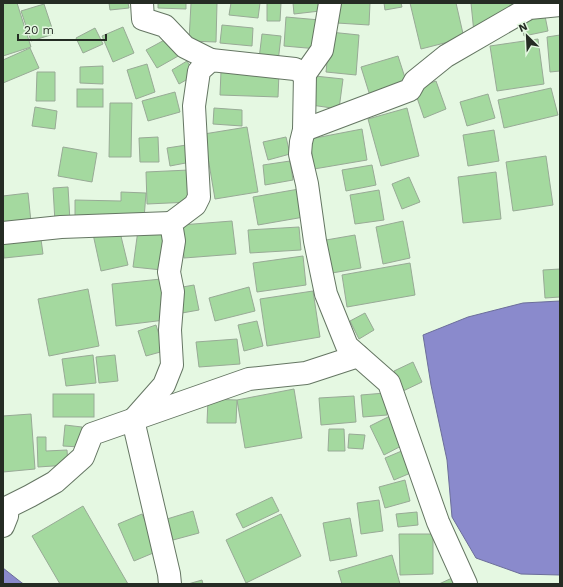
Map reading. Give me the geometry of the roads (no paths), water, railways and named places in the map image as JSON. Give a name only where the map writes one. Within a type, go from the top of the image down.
[{"type":"street","points":[[142,3],[142,19],[165,26],[185,47],[211,60],[295,69],[305,74]]},
{"type":"street","points":[[330,3],[322,50],[305,74],[304,130],[300,154],[307,184],[315,241],[326,294],[347,346],[389,383],[438,522],[466,584]]},
{"type":"street","points":[[304,130],[410,90],[415,81],[446,56],[530,8],[560,5]]},
{"type":"street","points":[[3,233],[61,227],[171,223],[195,205],[199,197],[194,106],[199,71],[211,60]]},
{"type":"street","points":[[133,420],[164,385],[172,365],[170,330],[173,292],[169,272],[174,241],[171,223]]},
{"type":"street","points":[[5,510],[55,482],[82,457],[92,434],[249,379],[306,373],[358,356]]},
{"type":"street","points":[[133,420],[169,574],[170,584]]},
{"type":"water","points":[[560,301],[560,575],[521,574],[476,558],[452,517],[447,460],[431,385],[423,335],[468,317],[523,303]]},
{"type":"water","points":[[3,568],[22,583],[24,584],[3,584]]}]
